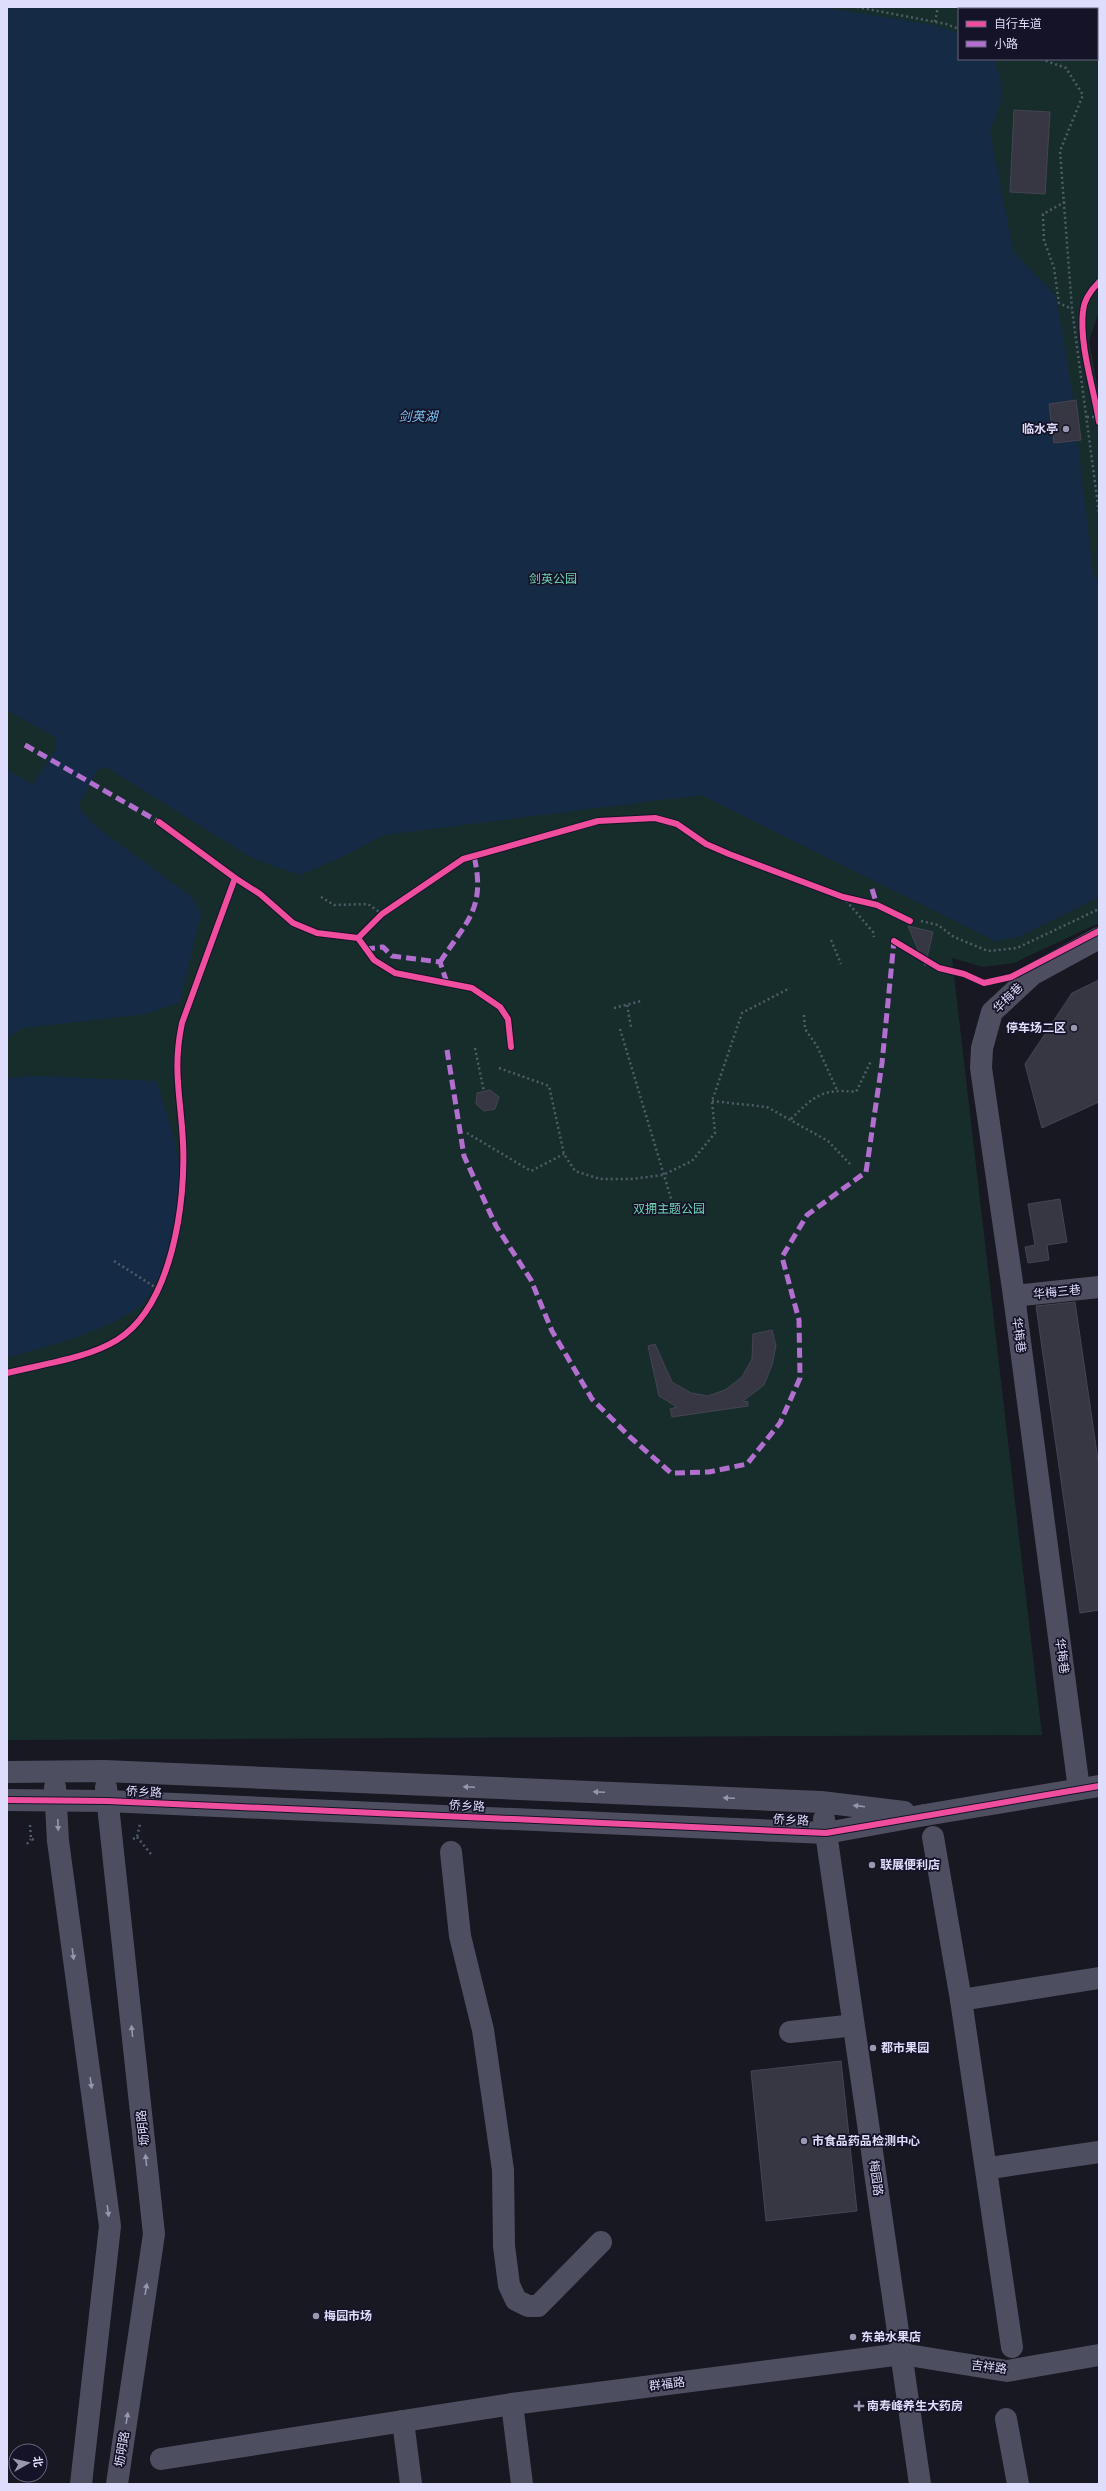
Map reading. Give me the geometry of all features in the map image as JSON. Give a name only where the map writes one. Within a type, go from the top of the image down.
[{"type":"street","name":"华梅巷","points":[[1089,1787],[1014,1296],[981,1068],[982,1048],[992,1012],[1033,974],[1099,938]]},
{"type":"street","name":"华梅三巷","points":[[1014,1296],[1099,1287]]},
{"type":"street","name":"侨乡路","points":[[7,1772],[104,1771],[822,1802],[925,1815]]},
{"type":"street","name":"坜明路","points":[[104,1771],[154,2234],[117,2484]]},
{"type":"street","points":[[53,1772],[57,1801],[58,1841],[110,2226],[81,2484]]},
{"type":"street","points":[[925,1815],[1089,1787]]},
{"type":"street","name":"侨乡路","points":[[7,1800],[107,1801],[826,1833],[925,1815]]},
{"type":"street","name":"梅园路","points":[[822,1802],[920,2484]]},
{"type":"street","points":[[933,1837],[961,2000],[1012,2347]]},
{"type":"street","points":[[451,1852],[460,1936],[483,2030],[503,2170],[504,2246],[509,2285],[516,2300],[528,2306],[538,2306],[601,2242]]},
{"type":"street","points":[[961,2000],[1099,1978]]},
{"type":"street","points":[[790,2032],[846,2026]]},
{"type":"street","points":[[997,2167],[1099,2152]]},
{"type":"street","name":"吉祥路","points":[[902,2354],[1007,2371],[1099,2355]]},
{"type":"street","name":"群福路","points":[[161,2459],[512,2404],[902,2354]]},
{"type":"street","points":[[512,2404],[522,2484]]},
{"type":"street","points":[[1006,2418],[1018,2484]]},
{"type":"street","points":[[403,2421],[411,2484]]},
{"type":"path","points":[[857,7],[935,22],[958,29]]},
{"type":"path","points":[[935,22],[938,7]]},
{"type":"path","points":[[1044,60],[1066,68],[1084,95],[1060,151],[1072,309],[1099,513]]},
{"type":"path","points":[[1065,202],[1043,214],[1044,240],[1054,268],[1059,303],[1072,309]]},
{"type":"path","points":[[1087,417],[1099,420],[1097,410]]},
{"type":"path","points":[[836,894],[856,900]]},
{"type":"path","points":[[843,897],[873,932],[874,937]]},
{"type":"path","points":[[321,898],[334,905],[368,904],[382,914]]},
{"type":"path","points":[[921,921],[938,925],[954,937],[988,951],[1017,948],[1099,909]]},
{"type":"path","points":[[377,919],[388,910]]},
{"type":"path","points":[[831,940],[841,964]]},
{"type":"path","points":[[500,1068],[549,1086],[564,1154],[575,1171],[600,1179],[631,1180],[663,1175],[692,1161],[715,1133],[712,1101],[742,1013],[790,988]]},
{"type":"path","points":[[614,1008],[641,1001]]},
{"type":"path","points":[[627,1005],[631,1026]]},
{"type":"path","points":[[804,1015],[805,1028],[817,1046],[837,1090]]},
{"type":"path","points":[[620,1029],[676,1215]]},
{"type":"path","points":[[475,1048],[484,1092]]},
{"type":"path","points":[[791,1119],[805,1105],[823,1093],[837,1090],[856,1092],[870,1061]]},
{"type":"path","points":[[712,1101],[767,1107],[791,1119],[828,1141],[851,1165]]},
{"type":"path","points":[[467,1133],[532,1171],[564,1154]]},
{"type":"path","points":[[114,1261],[158,1289]]},
{"type":"path","points":[[155,1295],[161,1282]]},
{"type":"path","points":[[137,1837],[140,1824]]},
{"type":"path","points":[[28,1844],[31,1839],[30,1825]]},
{"type":"path","points":[[127,1841],[137,1837]]},
{"type":"path","points":[[137,1837],[151,1854]]},
{"type":"path","points":[[31,1839],[41,1841]]},
{"type":"green space","name":"剑英公园","points":[[7,7],[1099,7],[1099,311],[1089,341],[1099,395],[1099,923],[1014,963],[983,967],[952,958],[1042,1735],[7,1740]]},
{"type":"water","name":"剑英湖","points":[[7,7],[822,7],[933,25],[958,33],[958,60],[994,60],[1000,77],[1002,100],[990,131],[1013,251],[1056,296],[1072,392],[1093,573],[1099,584],[1099,897],[1018,937],[995,941],[701,795],[384,835],[344,856],[300,875],[252,858],[106,767],[97,770],[78,806],[94,825],[193,898],[201,914],[180,1002],[147,1014],[22,1028],[7,1039],[7,770],[33,784],[56,748],[56,738],[7,710]]},
{"type":"water","points":[[34,1076],[156,1081],[165,1106],[178,1155],[181,1179],[181,1203],[178,1227],[171,1251],[149,1295],[142,1305],[112,1323],[95,1330],[59,1343],[7,1358],[7,1078]]},
{"type":"building","points":[[1014,110],[1050,112],[1045,194],[1010,192]]},
{"type":"building","name":"临水亭","points":[[1076,400],[1081,440],[1054,443],[1049,404]]},
{"type":"building","points":[[908,926],[933,932],[925,966]]},
{"type":"building","name":"停车场二区","points":[[1099,980],[1099,1102],[1042,1128],[1025,1064],[1072,993]]},
{"type":"building","points":[[490,1090],[499,1097],[495,1109],[484,1111],[476,1104],[477,1093]]},
{"type":"building","points":[[1060,1199],[1067,1242],[1047,1245],[1049,1260],[1028,1263],[1025,1247],[1035,1245],[1028,1204]]},
{"type":"building","points":[[1075,1302],[1099,1467],[1099,1610],[1080,1613],[1036,1306]]},
{"type":"building","points":[[772,1330],[776,1346],[772,1365],[764,1385],[743,1401],[748,1402],[748,1406],[672,1417],[670,1409],[677,1407],[659,1396],[648,1346],[655,1344],[672,1382],[691,1393],[708,1396],[725,1390],[742,1377],[752,1359],[753,1334]]},
{"type":"building","name":"市食品药品检测中心","points":[[841,2061],[857,2211],[766,2221],[751,2071]]},
{"type":"marked path","points":[[25,745],[159,822]]},
{"type":"marked path","points":[[440,962],[466,924],[476,902],[478,889],[474,856]]},
{"type":"marked path","points":[[872,889],[877,905]]},
{"type":"marked path","points":[[447,1050],[464,1156],[496,1226],[531,1280],[552,1331],[592,1399],[630,1437],[671,1473],[709,1472],[747,1464],[780,1423],[800,1378],[799,1320],[782,1257],[807,1215],[866,1172],[882,1063],[894,941]]},
{"type":"marked path","points":[[365,949],[383,947],[392,956],[440,962],[447,983]]},
{"type":"cycle path","points":[[1099,282],[1086,299],[1082,324],[1085,352],[1099,422]]},
{"type":"cycle path","points":[[358,938],[382,914],[463,859],[598,821],[655,818],[677,824],[706,844],[729,854],[843,897],[877,905],[910,921]]},
{"type":"cycle path","points":[[159,822],[235,878],[260,894],[293,923],[317,933],[358,938],[374,960],[395,973],[472,988],[500,1007],[508,1019],[511,1047]]},
{"type":"cycle path","points":[[7,1373],[92,1352],[117,1340],[136,1324],[151,1303],[163,1278],[172,1251],[182,1194],[183,1143],[177,1070],[182,1023],[235,878]]},
{"type":"cycle path","points":[[894,941],[939,968],[964,974],[984,983],[1011,977],[1099,931]]},
{"type":"cycle path","points":[[7,1800],[107,1801],[826,1833],[1099,1786]]},
{"type":"place","name":"临水亭","points":[[1066,429]]},
{"type":"place","name":"停车场二区","points":[[1074,1028]]},
{"type":"place","name":"联展便利店","points":[[872,1865]]},
{"type":"place","name":"都市果园","points":[[873,2048]]},
{"type":"place","name":"市食品药品检测中心","points":[[804,2141]]},
{"type":"place","name":"梅园市场","points":[[316,2316]]},
{"type":"place","name":"东弟水果店","points":[[853,2337]]},
{"type":"place","name":"南寿峰养生大药房","points":[[859,2406]]},
{"type":"park label","name":"双拥主题公园","points":[[669,1209]]}]
